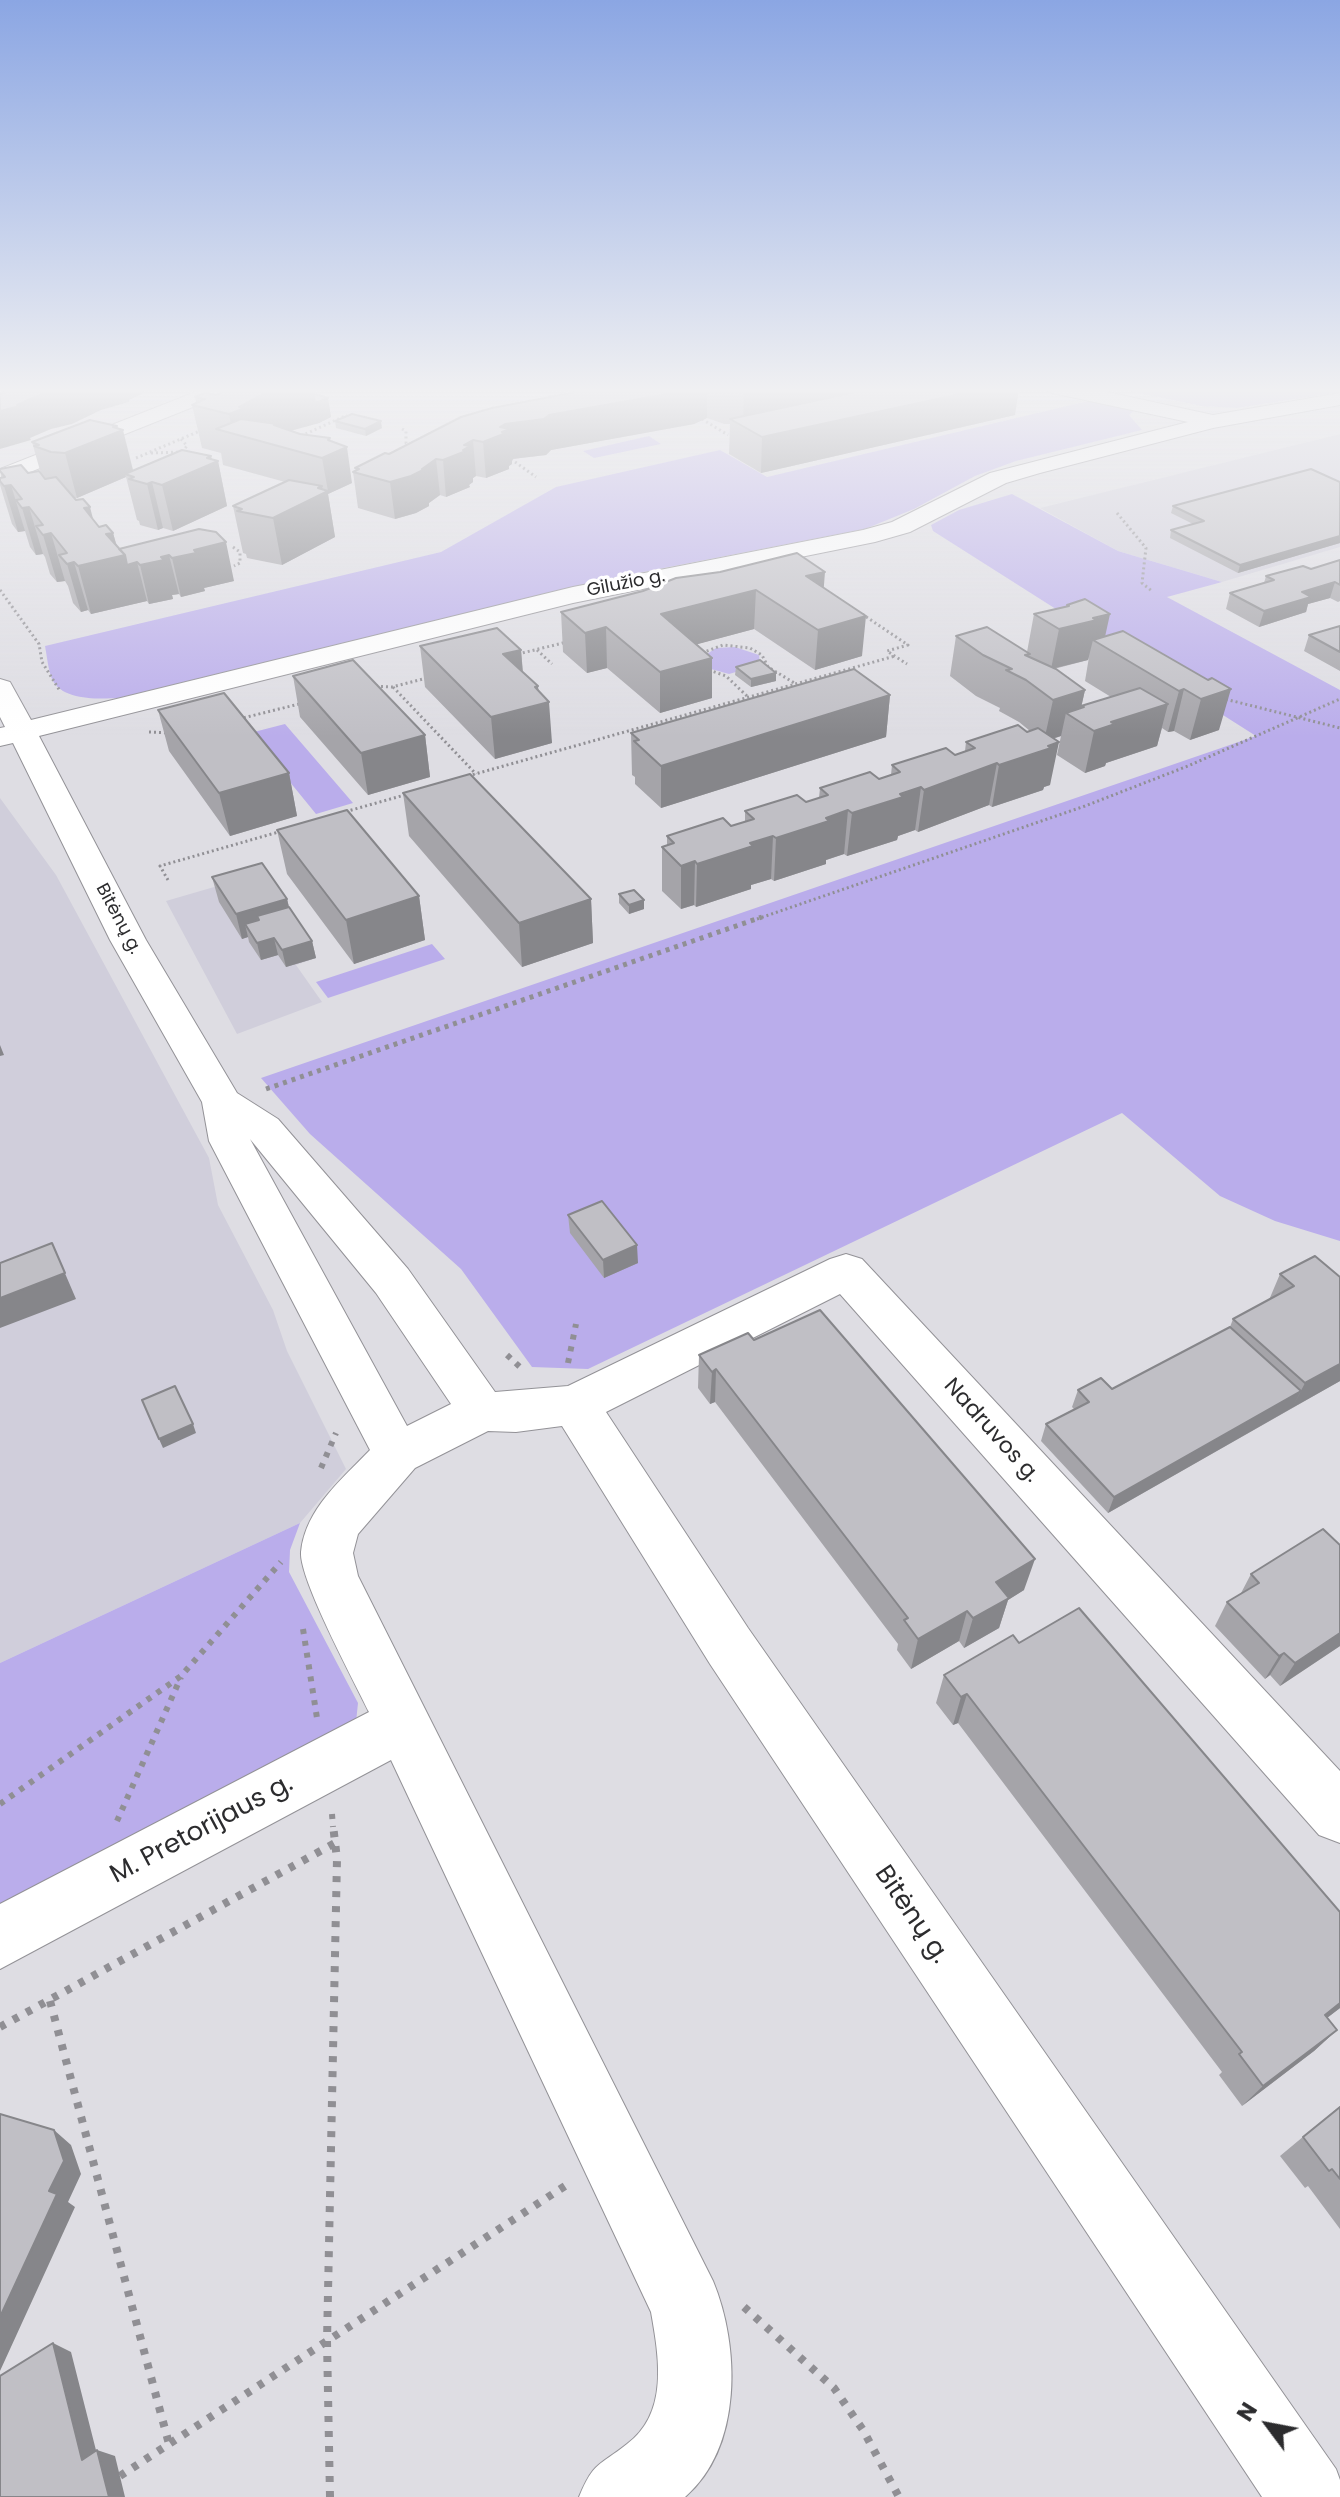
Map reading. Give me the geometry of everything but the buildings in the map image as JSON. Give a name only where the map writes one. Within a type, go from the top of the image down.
[{"type":"street","name":"Gilužio g.","points":[[11,734],[573,595],[866,537],[901,527],[947,504]]},
{"type":"street","name":"Bitėnų g.","points":[[0,688],[11,734],[128,940],[264,1129],[392,1281],[482,1411]]},
{"type":"street","name":"Bitėnų g.","points":[[243,1096],[230,1141],[397,1454]]},
{"type":"street","name":"Nadruvos g.","points":[[575,1405],[846,1271],[1340,1814]]},
{"type":"street","name":"Bitėnų g.","points":[[575,1405],[729,1646],[1308,2497]]},
{"type":"street","points":[[575,1405],[516,1412],[482,1411],[397,1454],[344,1511],[333,1530],[327,1553],[332,1578],[687,2307],[697,2357],[695,2393],[685,2430],[668,2460],[618,2497]]},
{"type":"street","name":"M. Pretorijaus g.","points":[[0,1938],[404,1723]]},
{"type":"path","points":[[1117,513],[1146,548],[1142,583],[1153,592]]},
{"type":"path","points":[[233,547],[240,552],[240,563],[234,566]]},
{"type":"path","points":[[0,590],[39,644],[42,662],[75,717],[102,727],[172,733]]},
{"type":"path","points":[[859,612],[908,645],[887,651],[907,664]]},
{"type":"path","points":[[513,656],[580,638]]},
{"type":"path","points":[[699,658],[714,648],[742,646],[757,651],[768,667],[797,684]]},
{"type":"path","points":[[536,650],[552,664]]},
{"type":"path","points":[[461,779],[895,656]]},
{"type":"path","points":[[704,667],[726,676],[749,698]]},
{"type":"path","points":[[392,687],[434,676]]},
{"type":"path","points":[[360,688],[383,684],[392,687],[476,774]]},
{"type":"path","points":[[1220,698],[1233,704],[1340,728]]},
{"type":"path","points":[[243,1096],[1085,806],[1188,766],[1340,699]]},
{"type":"path","points":[[237,720],[314,700]]},
{"type":"path","points":[[330,817],[417,791]]},
{"type":"path","points":[[168,880],[160,866],[286,829]]},
{"type":"path","points":[[0,1804],[181,1676],[284,1558]]},
{"type":"path","points":[[85,1893],[181,1676]]},
{"type":"path","points":[[325,1764],[335,1843],[327,2341],[330,2497]]},
{"type":"path","points":[[0,2027],[335,1843]]},
{"type":"path","points":[[50,2001],[169,2444]]},
{"type":"path","points":[[120,2476],[613,2155]]},
{"type":"path","points":[[687,2307],[711,2292],[736,2300],[812,2368],[834,2388],[863,2430],[899,2497]]},
{"type":"shaded area","points":[[527,504],[924,504],[865,529],[612,578],[119,698],[72,695],[52,679],[45,646],[441,552]]},
{"type":"shaded area","points":[[980,504],[1030,504],[1118,551],[1222,582],[1167,597],[1340,690],[1340,1241],[1275,1221],[1220,1196],[1122,1113],[588,1369],[532,1367],[461,1269],[310,1134],[261,1078],[1256,736],[933,531],[931,525],[959,510]]},
{"type":"shaded area","points":[[1058,504],[1340,504],[1340,547],[1222,582],[1118,551],[1040,508]]},
{"type":"shaded area","points":[[735,647],[759,655],[760,665],[729,674],[711,669],[704,656],[716,648]]},
{"type":"shaded area","points":[[285,724],[353,803],[316,814],[250,733]]},
{"type":"shaded area","points":[[0,798],[56,875],[209,1158],[218,1205],[273,1310],[287,1351],[346,1469],[300,1523],[0,1663]]},
{"type":"shaded area","points":[[252,876],[268,888],[316,958],[296,965],[322,1002],[237,1034],[166,901]]},
{"type":"shaded area","points":[[432,944],[445,959],[328,998],[316,982]]},
{"type":"shaded area","points":[[300,1523],[290,1550],[289,1572],[358,1703],[356,1722],[0,1914],[0,1663]]}]
